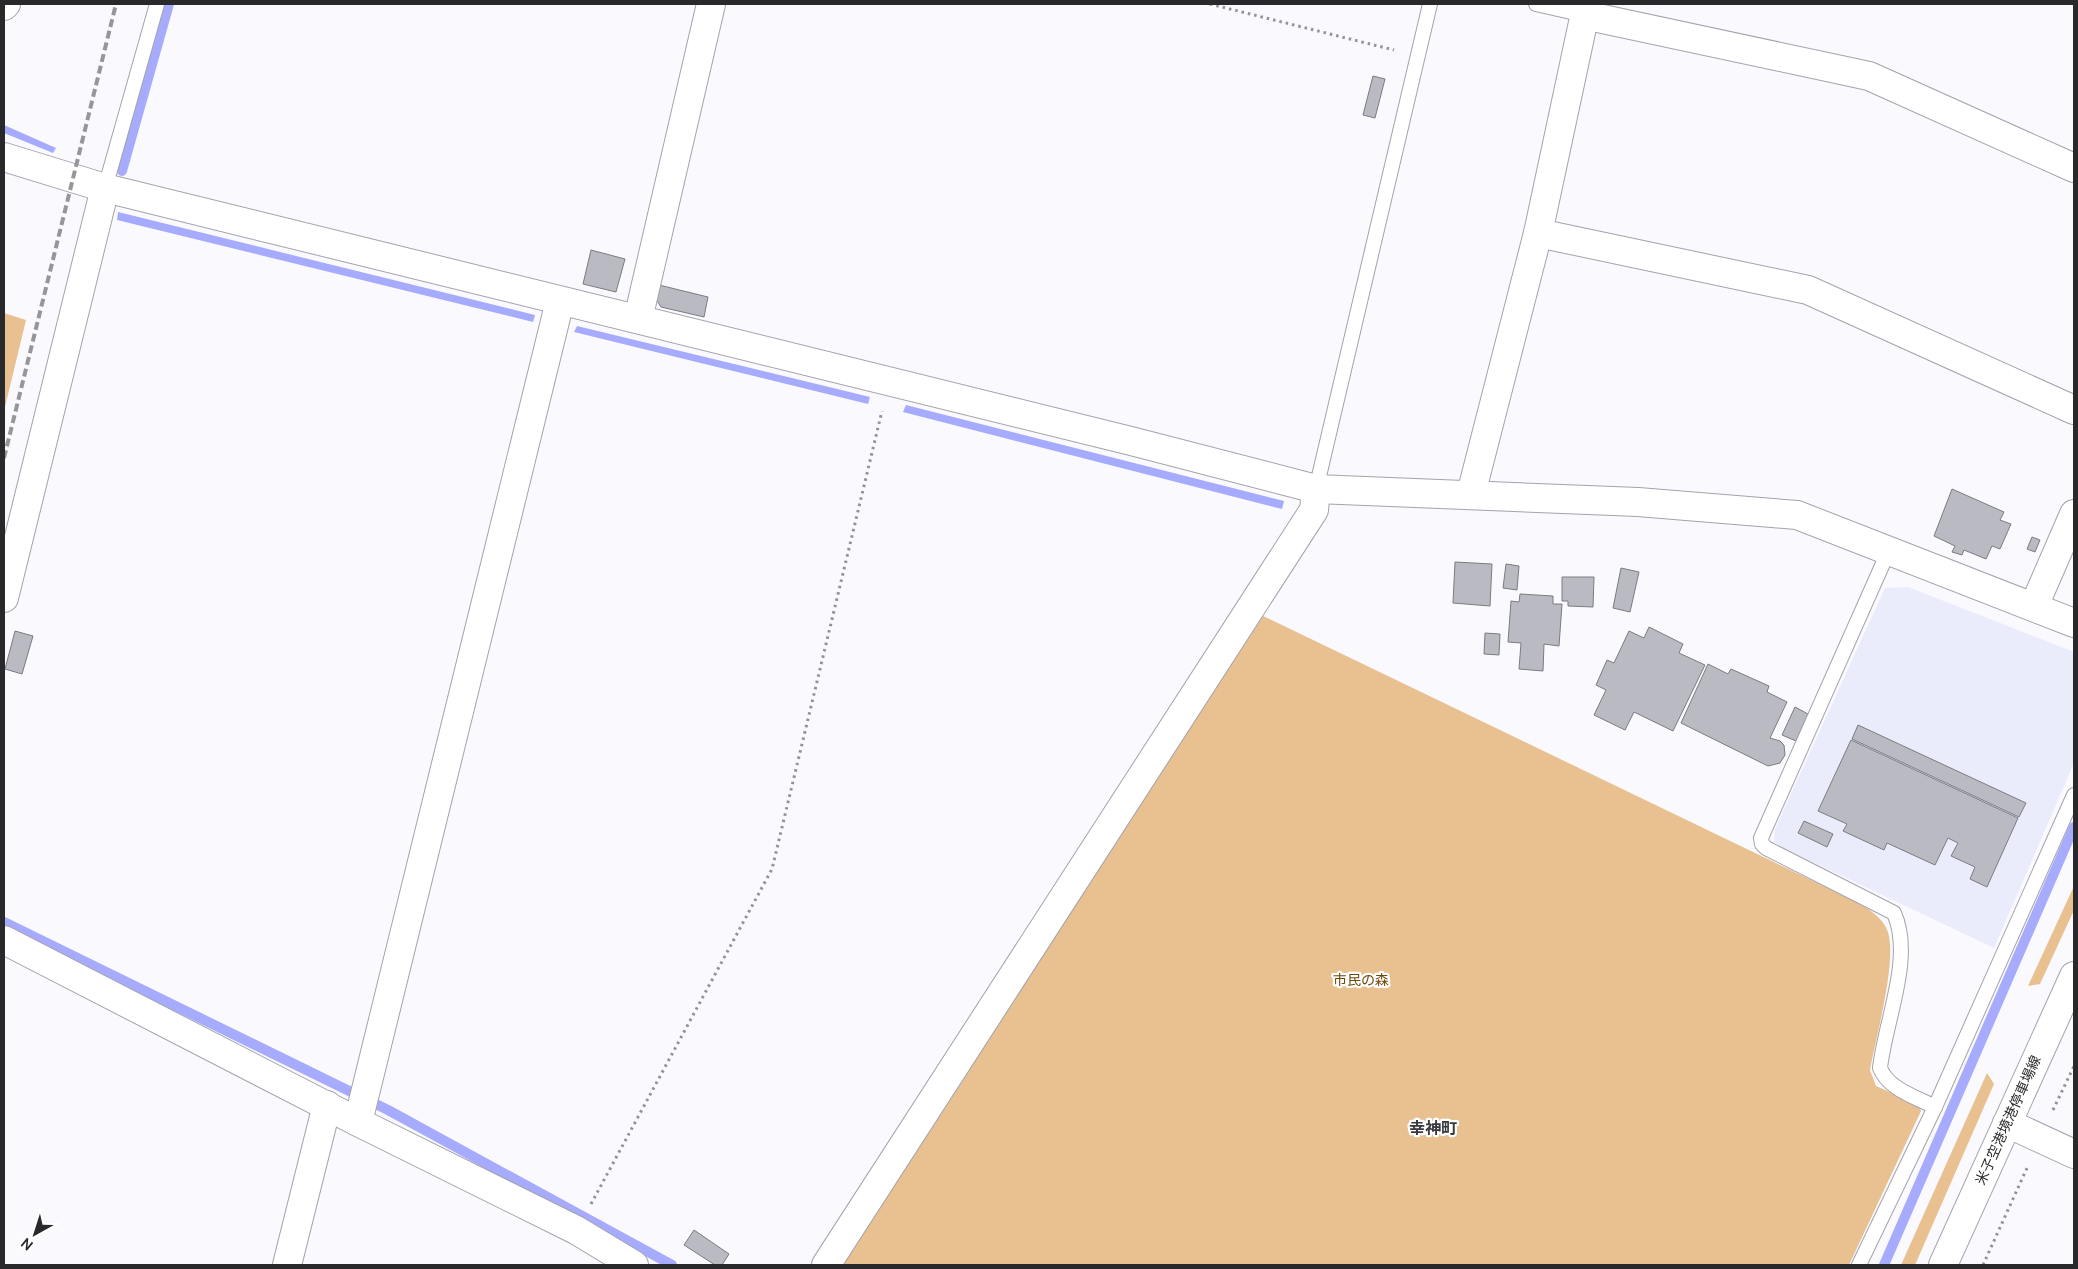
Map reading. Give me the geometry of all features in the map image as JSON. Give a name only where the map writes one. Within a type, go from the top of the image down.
[{"type":"street","points":[[638,319],[711,4]]},
{"type":"street","points":[[1471,494],[1538,233],[1586,9],[1869,76],[2074,168]]},
{"type":"street","points":[[4,157],[105,188],[889,381],[1316,489],[1638,502],[1798,514],[2074,623]]},
{"type":"street","points":[[4,598],[105,188]]},
{"type":"street","points":[[1538,233],[1808,290],[2074,410]]},
{"type":"street","points":[[358,1122],[560,301]]},
{"type":"street","points":[[826,1265],[1314,510],[1316,489]]},
{"type":"street","points":[[2034,606],[2074,514]]},
{"type":"street","points":[[4,940],[358,1122],[576,1230],[634,1265]]},
{"type":"street","name":"米子空港境港停車場線","points":[[1943,1265],[2074,976]]},
{"type":"street","points":[[287,1265],[327,1105]]},
{"type":"street","points":[[2007,1123],[2074,1154]]},
{"type":"lane","points":[[105,188],[157,4]]},
{"type":"lane","points":[[1316,489],[1416,56],[1430,4]]},
{"type":"lane","points":[[1536,4],[1586,9]]},
{"type":"lane","points":[[1889,550],[1762,838],[1762,844],[1894,913],[1901,940],[1899,970],[1880,1068],[1883,1076],[1900,1090],[1935,1107]]},
{"type":"lane","points":[[1859,1265],[1935,1107],[2074,795]]},
{"type":"path","points":[[1210,4],[1416,56]]},
{"type":"path","points":[[576,1230],[772,869],[889,381]]},
{"type":"shaded area","points":[[1908,587],[2074,652],[2074,763],[1994,948],[1774,842],[1775,829],[1885,588]]},
{"type":"green space","points":[[4,313],[26,320],[4,411]]},
{"type":"green space","name":"市民の森","points":[[1257,613],[1855,901],[1870,910],[1883,922],[1888,932],[1890,962],[1885,1000],[1870,1070],[1876,1086],[1919,1105],[1921,1111],[1849,1265],[841,1265]]},
{"type":"green space","points":[[2074,886],[2074,910],[2040,984],[2028,986]]},
{"type":"green space","points":[[1987,1073],[1994,1084],[1915,1265],[1901,1265]]},
{"type":"water","points":[[4,125],[56,148],[53,153],[4,133]]},
{"type":"water","points":[[118,212],[535,315],[533,322],[117,220]]},
{"type":"water","points":[[577,326],[870,397],[868,404],[574,332]]},
{"type":"water","points":[[906,405],[1284,501],[1282,509],[903,412]]},
{"type":"building","points":[[1373,76],[1385,79],[1375,118],[1363,115]]},
{"type":"building","points":[[591,250],[625,259],[616,292],[583,284]]},
{"type":"building","points":[[659,285],[708,297],[704,317],[661,307],[656,299]]},
{"type":"building","points":[[1952,489],[2004,512],[2000,520],[2011,524],[2000,549],[1992,546],[1986,559],[1964,550],[1962,555],[1952,552],[1955,546],[1934,536]]},
{"type":"building","points":[[2032,537],[2040,540],[2035,552],[2027,549]]},
{"type":"building","points":[[1455,562],[1492,564],[1490,606],[1453,603]]},
{"type":"building","points":[[1506,564],[1519,566],[1517,590],[1503,588]]},
{"type":"building","points":[[1621,568],[1639,572],[1630,612],[1613,608]]},
{"type":"building","points":[[1562,577],[1594,577],[1593,607],[1568,606],[1568,601],[1562,601]]},
{"type":"building","points":[[1520,594],[1553,596],[1553,604],[1562,604],[1559,646],[1544,644],[1543,671],[1519,669],[1521,643],[1508,642],[1511,601],[1519,602]]},
{"type":"building","points":[[1649,627],[1683,644],[1679,653],[1705,665],[1673,731],[1634,712],[1625,730],[1594,715],[1606,690],[1596,685],[1607,660],[1614,663],[1629,631],[1644,638]]},
{"type":"building","points":[[15,631],[33,636],[22,674],[5,669]]},
{"type":"building","points":[[1485,633],[1500,634],[1499,655],[1484,654]]},
{"type":"building","points":[[1708,664],[1728,674],[1731,669],[1769,686],[1767,692],[1787,702],[1770,738],[1780,741],[1784,745],[1785,755],[1780,763],[1768,766],[1681,723]]},
{"type":"building","points":[[1795,707],[1808,714],[1796,741],[1782,735]]},
{"type":"building","points":[[1858,725],[2026,803],[2019,817],[1852,739]]},
{"type":"building","points":[[1851,740],[2018,818],[1987,887],[1970,879],[1975,867],[1951,856],[1958,843],[1948,838],[1935,865],[1887,843],[1884,850],[1843,831],[1847,824],[1818,811]]},
{"type":"building","points":[[1804,821],[1833,834],[1827,847],[1798,833]]},
{"type":"building","points":[[694,1230],[729,1254],[722,1265],[715,1265],[684,1245]]},
{"type":"waterway","points":[[122,171],[169,4]]},
{"type":"waterway","points":[[1884,1265],[2074,827]]},
{"type":"waterway","points":[[4,922],[388,1110],[672,1265]]},
{"type":"railway","points":[[4,458],[116,4]]},
{"type":"district","name":"幸神町","points":[[1433,1128]]}]
